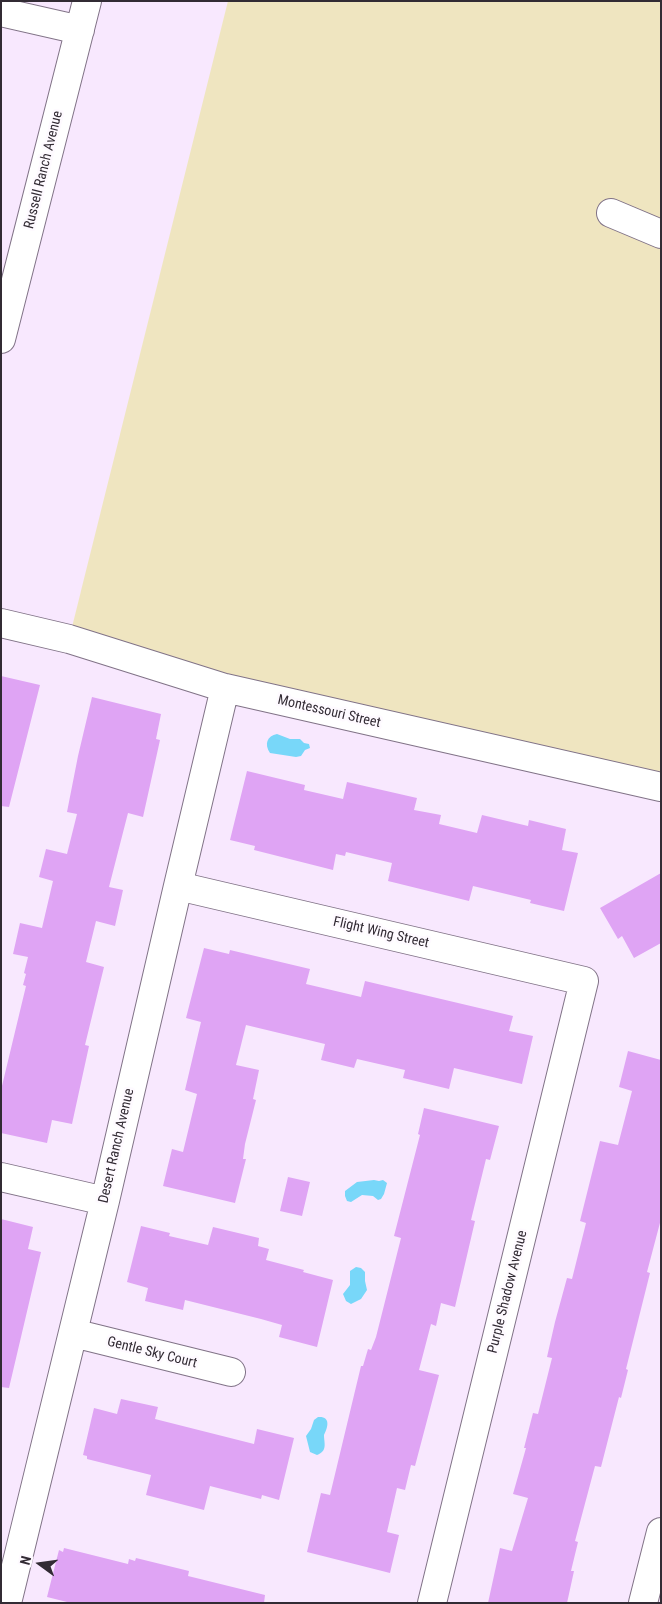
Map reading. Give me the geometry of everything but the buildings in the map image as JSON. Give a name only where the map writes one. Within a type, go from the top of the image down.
[{"type":"street","name":"Russell Ranch Avenue","points":[[1,339],[87,1]]},
{"type":"street","points":[[1,12],[80,30]]},
{"type":"street","points":[[611,213],[661,234]]},
{"type":"street","name":"Montessouri Street","points":[[1,622],[69,639],[225,688],[661,787]]},
{"type":"street","name":"Desert Ranch Avenue","points":[[7,1603],[105,1201],[225,688]]},
{"type":"street","name":"Flight Wing Street","points":[[178,886],[584,981]]},
{"type":"street","name":"Purple Shadow Avenue","points":[[432,1603],[584,981]]},
{"type":"street","points":[[1,1177],[105,1201]]},
{"type":"street","name":"Gentle Sky Court","points":[[72,1333],[231,1372]]},
{"type":"street","points":[[643,1603],[655,1577],[661,1532]]},
{"type":"sand","points":[[228,1],[661,1],[661,784],[69,639]]},
{"type":"water","points":[[277,734],[290,739],[300,739],[304,743],[309,744],[310,748],[305,750],[301,756],[296,757],[270,753],[267,741]]},
{"type":"water","points":[[383,1180],[387,1183],[381,1199],[378,1200],[373,1196],[362,1195],[351,1202],[347,1201],[345,1191],[357,1182]]},
{"type":"water","points":[[356,1267],[361,1268],[365,1272],[367,1290],[361,1299],[351,1304],[346,1301],[343,1294],[350,1285],[350,1271]]},
{"type":"water","points":[[318,1417],[327,1420],[327,1429],[324,1435],[324,1449],[317,1455],[310,1452],[306,1436],[314,1420]]}]
